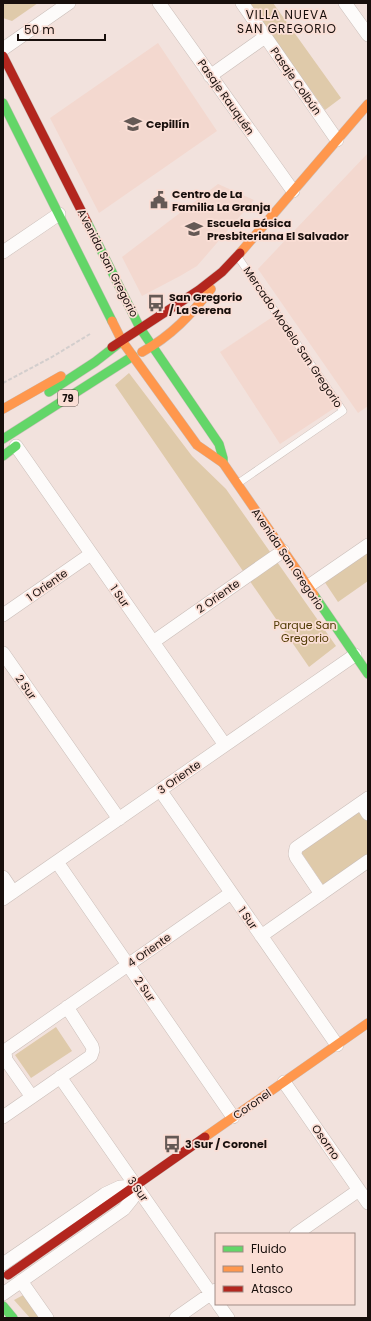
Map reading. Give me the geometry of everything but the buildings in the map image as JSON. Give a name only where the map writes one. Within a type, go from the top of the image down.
[{"type":"main road","name":"Avenida San Gregorio","points":[[3,56],[140,328],[219,444],[223,463]]},
{"type":"main road","name":"Avenida San Gregorio","points":[[3,103],[122,341],[194,441],[202,449],[223,463],[282,551],[368,674]]},
{"type":"main road","points":[[3,409],[122,341],[199,290],[222,272],[238,256],[368,104]]},
{"type":"main road","points":[[133,356],[170,335],[205,297],[222,272]]},
{"type":"main road","points":[[80,361],[122,341]]},
{"type":"main road","name":"79","points":[[36,401],[83,370],[122,341]]},
{"type":"main road","name":"79","points":[[3,439],[133,356]]},
{"type":"main road","points":[[18,390],[66,368]]},
{"type":"main road","points":[[48,421],[93,382]]},
{"type":"main road","points":[[3,456],[19,444]]},
{"type":"main road","name":"Coronel","points":[[135,1186],[368,1023]]},
{"type":"main road","points":[[3,1306],[13,1318]]},
{"type":"street","points":[[3,50],[69,3]]},
{"type":"street","name":"Pasaje Rauquén","points":[[159,3],[293,191]]},
{"type":"street","name":"Pasaje Colbún","points":[[242,3],[337,140]]},
{"type":"street","points":[[345,3],[368,36]]},
{"type":"street","points":[[210,76],[265,37]]},
{"type":"street","points":[[3,97],[18,86]]},
{"type":"street","points":[[3,252],[59,214]]},
{"type":"street","name":"1 Sur","points":[[19,444],[91,554],[225,745]]},
{"type":"street","points":[[308,587],[368,545]]},
{"type":"street","name":"2 Oriente","points":[[153,642],[282,551]]},
{"type":"street","name":"1 Oriente","points":[[3,615],[91,554]]},
{"type":"street","name":"2 Sur","points":[[3,653],[119,819]]},
{"type":"street","name":"3 Oriente","points":[[8,896],[355,655]]},
{"type":"street","name":"1 Sur","points":[[160,790],[337,1045]]},
{"type":"street","points":[[321,894],[296,857],[295,851],[298,846],[364,800],[368,814]]},
{"type":"street","points":[[261,936],[368,861]]},
{"type":"street","name":"2 Sur","points":[[57,862],[233,1117]]},
{"type":"street","points":[[3,877],[8,896]]},
{"type":"street","name":"4 Oriente","points":[[32,1097],[6,1060],[5,1053],[9,1048],[231,893]]},
{"type":"street","points":[[3,1116],[88,1058],[93,1050],[90,1042],[66,1007]]},
{"type":"street","name":"3 Sur","points":[[60,1077],[135,1186],[215,1297]]},
{"type":"street","name":"Osorno","points":[[284,1082],[368,1203]]},
{"type":"street","points":[[3,1294],[124,1209],[132,1199],[135,1186]]},
{"type":"street","name":"Coronel","points":[[5,1269],[105,1194],[120,1187],[135,1186]]},
{"type":"street","points":[[297,1233],[359,1190]]},
{"type":"street","points":[[21,1281],[47,1318]]},
{"type":"street","points":[[176,1318],[215,1297]]},
{"type":"street","name":"3 Sur","points":[[220,1305],[228,1318]]},
{"type":"lane","name":"Mercado Modelo San Gregorio","points":[[237,484],[343,411],[238,256]]},
{"type":"path","points":[[3,383],[90,334]]},
{"type":"shaded area","name":"Cepillín","points":[[158,43],[217,131],[99,213],[50,118]]},
{"type":"shaded area","points":[[368,153],[368,406],[358,413],[258,269]]},
{"type":"shaded area","name":"Escuela Básica Presbiteriana El Salvador","points":[[218,184],[254,200],[197,266],[142,296],[122,257]]},
{"type":"shaded area","points":[[280,312],[342,403],[280,444],[220,352]]},
{"type":"green space","points":[[3,3],[38,3],[12,21],[3,18]]},
{"type":"green space","points":[[248,3],[273,3],[341,98],[325,110]]},
{"type":"green space","name":"Parque San Gregorio","points":[[129,373],[192,456],[226,489],[336,646],[309,667],[115,385]]},
{"type":"green space","points":[[368,550],[368,581],[338,602],[324,581]]},
{"type":"green space","points":[[361,809],[368,819],[368,856],[324,886],[299,849]]},
{"type":"green space","points":[[56,1027],[72,1051],[31,1078],[15,1055]]},
{"type":"green space","points":[[27,1293],[43,1318],[30,1318],[14,1300]]},
{"type":"traffic: fast","points":[[3,103],[112,321]]},
{"type":"traffic: fast","points":[[87,222],[140,328],[219,444],[223,463]]},
{"type":"traffic: fast","points":[[49,392],[95,362],[122,341]]},
{"type":"traffic: fast","points":[[3,439],[133,356]]},
{"type":"traffic: fast","points":[[3,456],[16,446]]},
{"type":"traffic: fast","points":[[314,595],[368,674]]},
{"type":"traffic: fast","points":[[3,1306],[13,1318]]},
{"type":"traffic: slow","points":[[240,253],[368,104]]},
{"type":"traffic: slow","points":[[142,352],[162,339],[180,324],[196,308],[211,289]]},
{"type":"traffic: slow","points":[[112,321],[122,341],[197,445],[223,463],[314,595]]},
{"type":"traffic: slow","points":[[3,409],[61,376]]},
{"type":"traffic: slow","points":[[205,1137],[368,1023]]},
{"type":"traffic: jam","points":[[3,56],[87,222]]},
{"type":"traffic: jam","points":[[112,347],[199,290],[222,272],[240,253]]},
{"type":"traffic: jam","points":[[8,1275],[205,1137]]},
{"type":"place","name":"Cepillín","points":[[133,124]]},
{"type":"place","name":"Centro de La Familia La Granja","points":[[159,200]]},
{"type":"place","name":"Escuela Básica Presbiteriana El Salvador","points":[[194,229]]},
{"type":"place","name":"San Gregorio / La Serena","points":[[156,303]]},
{"type":"place","name":"3 Sur / Coronel","points":[[172,1144]]},
{"type":"district","name":"VILLA NUEVA SAN GREGORIO","points":[[287,21]]}]
